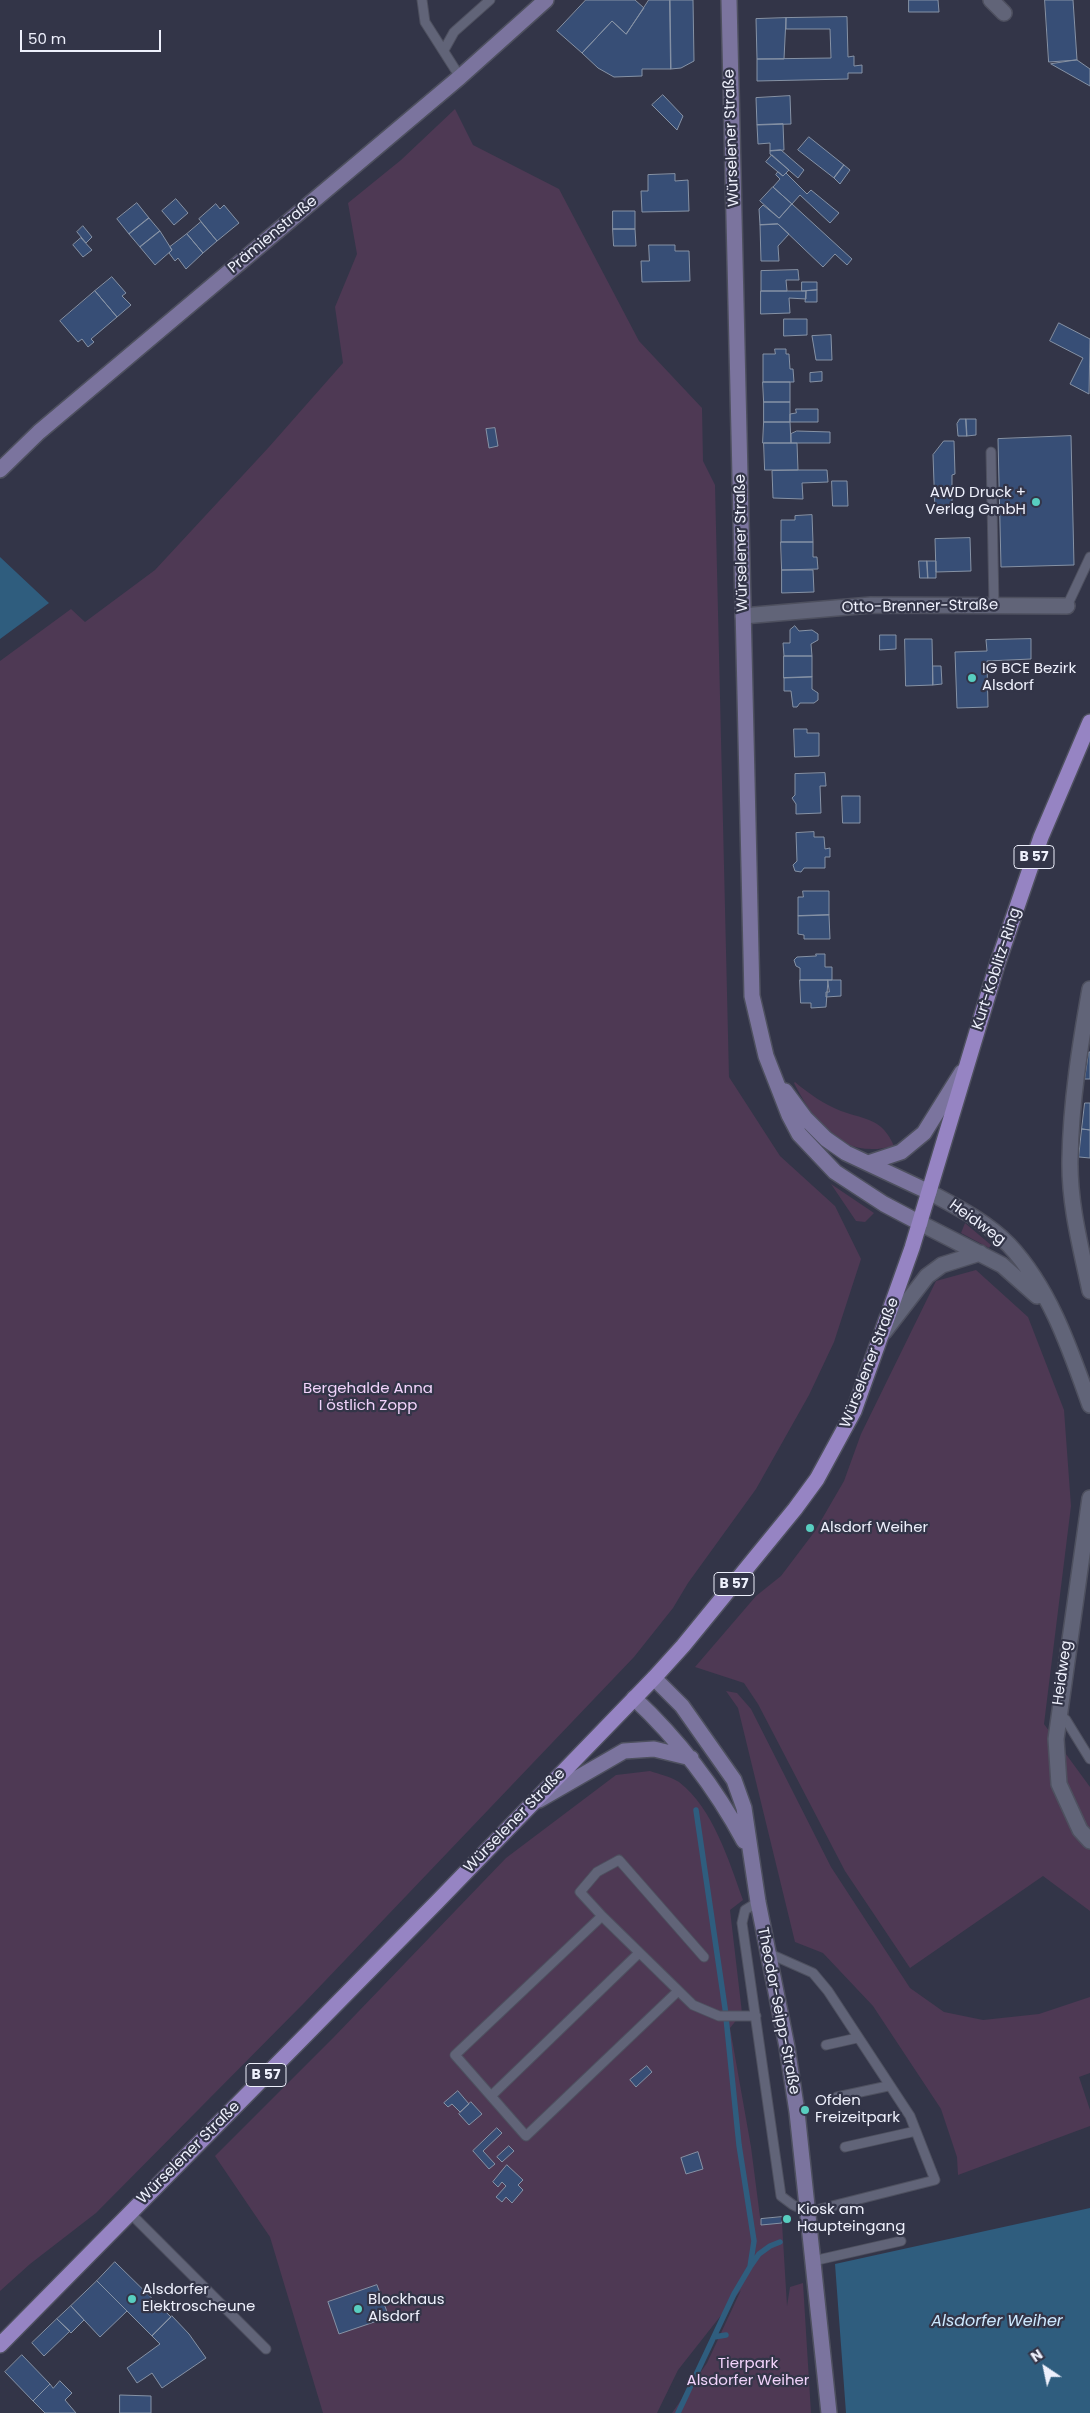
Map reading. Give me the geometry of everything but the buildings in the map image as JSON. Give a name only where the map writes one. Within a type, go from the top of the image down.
[{"type":"main road","name":"Prämienstraße","points":[[0,470],[39,432],[460,77],[546,0]]},
{"type":"main road","name":"Würselener Straße","points":[[728,0],[752,996],[766,1056],[778,1082],[788,1115],[799,1134],[815,1153],[856,1187],[920,1223]]},
{"type":"main road","name":"Kurt-Koblitz-Ring","points":[[929,1192],[997,965],[1041,837],[1090,722]]},
{"type":"main road","name":"Kurt-Koblitz-Ring","points":[[1078,752],[1090,734]]},
{"type":"main road","points":[[868,1164],[901,1152],[924,1133],[967,1065]]},
{"type":"main road","name":"Würselener Straße","points":[[0,2346],[654,1678],[683,1646],[817,1479],[854,1411],[883,1333],[929,1192],[897,1175],[846,1153],[826,1139],[805,1118],[778,1082]]},
{"type":"main road","name":"Theodor-Seipp-Straße","points":[[654,1678],[682,1706],[734,1780],[744,1808],[758,1902],[787,2048],[808,2212],[828,2413]]},
{"type":"main road","name":"Theodor-Seipp-Straße","points":[[634,1698],[691,1758],[712,1785],[749,1848]]},
{"type":"main road","points":[[532,1804],[624,1751],[654,1749],[691,1758]]},
{"type":"street","points":[[991,0],[1004,14]]},
{"type":"street","name":"Otto-Brenner-Straße","points":[[743,616],[871,605],[1068,606]]},
{"type":"street","points":[[1090,989],[1077,1068],[1070,1161],[1076,1228],[1090,1291]]},
{"type":"street","name":"Heidweg","points":[[929,1192],[964,1210],[1008,1245],[1027,1268],[1067,1340],[1090,1405]]},
{"type":"street","name":"Heidweg","points":[[920,1223],[1002,1265],[1019,1278],[1052,1312]]},
{"type":"street","points":[[883,1333],[927,1276],[942,1265],[980,1253]]},
{"type":"street","name":"Heidweg","points":[[1090,1498],[1086,1539],[1058,1713],[1056,1739],[1059,1784],[1080,1830],[1090,1842]]},
{"type":"lane","points":[[422,0],[425,22],[460,77]]},
{"type":"lane","points":[[444,50],[454,32],[490,0]]},
{"type":"lane","points":[[991,452],[994,606]]},
{"type":"lane","points":[[1068,606],[1090,557]]},
{"type":"lane","points":[[1058,1713],[1066,1720],[1090,1759]]},
{"type":"lane","points":[[704,1957],[619,1860],[597,1872],[580,1892],[677,1992],[693,2005],[719,2016],[736,2018],[756,2016]]},
{"type":"lane","points":[[758,1902],[745,1910],[742,1923],[781,2196],[793,2205],[808,2212],[935,2180],[910,2116],[888,2086],[828,1991],[813,1973],[768,1953]]},
{"type":"lane","points":[[602,1916],[456,2055],[526,2136],[677,1992]]},
{"type":"lane","points":[[491,2096],[639,1954]]},
{"type":"lane","points":[[826,2045],[857,2038]]},
{"type":"lane","points":[[837,2097],[888,2086]]},
{"type":"lane","points":[[845,2147],[916,2131]]},
{"type":"lane","points":[[130,2213],[266,2349]]},
{"type":"lane","points":[[813,2261],[901,2241]]},
{"type":"green space","name":"Bergehalde Anna I östlich Zopp","points":[[455,109],[473,145],[559,189],[639,341],[702,408],[703,461],[715,485],[729,1077],[780,1156],[835,1206],[861,1259],[834,1342],[809,1395],[756,1489],[688,1583],[673,1608],[634,1657],[304,2003],[96,2213],[30,2264],[0,2291],[0,661],[71,609],[85,622],[155,570],[269,447],[343,363],[335,307],[357,254],[348,203],[401,160]]},
{"type":"green space","points":[[795,1082],[811,1095],[829,1105],[879,1125],[894,1146],[876,1149],[859,1148],[845,1143],[832,1135],[811,1112]]},
{"type":"green space","points":[[831,1184],[874,1213],[865,1222],[856,1221]]},
{"type":"green space","points":[[965,1223],[991,1245],[989,1248],[961,1233]]},
{"type":"green space","points":[[976,1270],[1028,1317],[1064,1410],[1071,1506],[1044,1724],[1090,1787],[1090,1911],[1043,1876],[910,1968],[845,1871],[758,1704],[744,1683],[695,1667],[756,1596],[781,1576],[815,1531],[844,1481],[861,1434],[936,1281]]},
{"type":"green space","points":[[726,1691],[737,1693],[751,1709],[831,1867],[910,1988],[944,2012],[983,2020],[1039,2014],[1090,1997],[1090,2073],[1079,2077],[1090,2110],[1090,2126],[958,2175],[957,2157],[941,2109],[873,2006],[823,1953],[795,1942],[738,1708]]},
{"type":"green space","name":"Tierpark Alsdorfer Weiher","points":[[650,1771],[679,1782],[701,1806],[718,1836],[743,1900],[730,1910],[742,2013],[730,2028],[751,2147],[761,2225],[782,2223],[787,2306],[790,2287],[803,2283],[811,2413],[672,2413],[707,2363],[741,2290],[678,2370],[657,2413],[323,2413],[270,2237],[215,2156],[333,2038],[506,1858],[616,1775]]},
{"type":"water","points":[[0,557],[49,603],[0,639]]},
{"type":"water","name":"Alsdorfer Weiher","points":[[1090,2208],[1090,2413],[846,2413],[835,2264]]},
{"type":"waterway","points":[[696,1810],[725,2008],[739,2145],[754,2241],[750,2267]]},
{"type":"waterway","points":[[678,2413],[734,2294],[750,2267],[759,2254],[780,2242]]},
{"type":"waterway","points":[[714,2337],[726,2335]]},
{"type":"place","name":"AWD Druck + Verlag GmbH","points":[[1036,502]]},
{"type":"place","name":"IG BCE Bezirk Alsdorf","points":[[972,678]]},
{"type":"place","name":"Alsdorf Weiher","points":[[810,1528]]},
{"type":"place","name":"Ofden Freizeitpark","points":[[805,2110]]},
{"type":"place","name":"Kiosk am Haupteingang","points":[[787,2219]]},
{"type":"place","name":"Alsdorfer Elektroscheune","points":[[132,2299]]},
{"type":"place","name":"Blockhaus Alsdorf","points":[[358,2309]]}]
